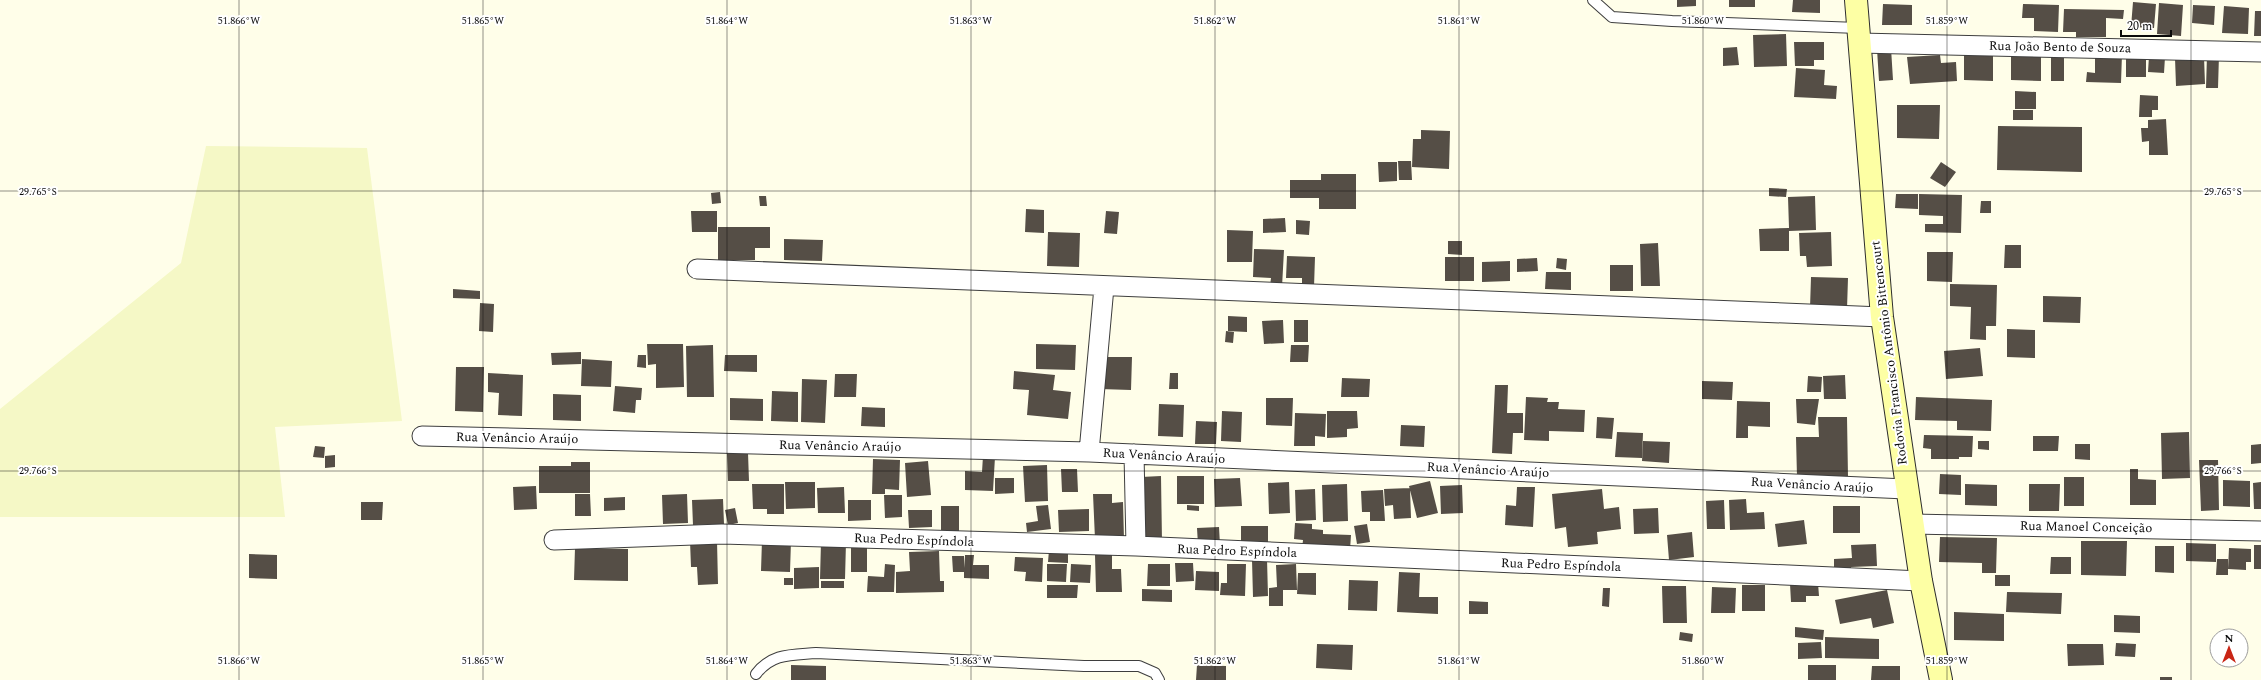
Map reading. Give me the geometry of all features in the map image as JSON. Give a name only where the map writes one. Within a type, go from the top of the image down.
[{"type":"street","name":"Rodovia Francisco Antônio Bittencourt","points":[[1856,0],[1882,317],[1906,489],[1921,581],[1941,680]]},
{"type":"street","name":"Rua João Bento de Souza","points":[[1859,35],[2261,52]]},
{"type":"street","points":[[697,269],[1104,287],[1882,317]]},
{"type":"street","points":[[1088,452],[1104,287]]},
{"type":"street","name":"Rua Venâncio Araújo","points":[[422,436],[1088,452],[1906,489]]},
{"type":"street","points":[[1134,454],[1136,546]]},
{"type":"street","name":"Rua Manoel Conceição","points":[[1912,524],[2261,531]]},
{"type":"street","name":"Rua Pedro Espíndola","points":[[554,540],[722,534],[1136,546],[1921,581]]},
{"type":"lane","points":[[1593,0],[1612,17],[1859,35]]},
{"type":"lane","points":[[756,674],[764,663],[782,655],[816,653],[1084,666],[1139,666],[1155,673],[1159,680]]},
{"type":"green space","points":[[206,146],[367,148],[402,421],[275,427],[285,517],[0,517],[0,409],[181,263]]},
{"type":"building","points":[[1677,0],[1696,0],[1696,6],[1677,7]]},
{"type":"building","points":[[1729,0],[1755,0],[1755,7],[1729,7]]},
{"type":"building","points":[[1793,0],[1820,0],[1820,13],[1792,12]]},
{"type":"building","points":[[2133,2],[2156,4],[2154,28],[2131,27]]},
{"type":"building","points":[[2159,3],[2183,5],[2181,36],[2157,34]]},
{"type":"building","points":[[1883,4],[1912,5],[1912,25],[1882,25]]},
{"type":"building","points":[[2023,4],[2059,5],[2058,32],[2034,31],[2034,18],[2022,18]]},
{"type":"building","points":[[2193,5],[2215,6],[2214,25],[2192,23]]},
{"type":"building","points":[[2224,6],[2249,8],[2248,34],[2222,33]]},
{"type":"building","points":[[2064,9],[2124,10],[2123,19],[2106,18],[2106,37],[2076,37],[2076,32],[2063,32]]},
{"type":"building","points":[[2255,11],[2261,11],[2261,36],[2254,36]]},
{"type":"building","points":[[1786,34],[1787,66],[1754,67],[1753,35]]},
{"type":"building","points":[[1794,42],[1824,42],[1824,60],[1814,60],[1814,66],[1795,66]]},
{"type":"building","points":[[1737,47],[1739,65],[1723,66],[1723,48]]},
{"type":"building","points":[[1891,48],[1893,80],[1879,81],[1877,49]]},
{"type":"building","points":[[1964,50],[1993,51],[1993,81],[1964,80]]},
{"type":"building","points":[[2095,53],[2122,54],[2121,83],[2086,82],[2087,72],[2095,73]]},
{"type":"building","points":[[1940,55],[1941,63],[1956,62],[1957,81],[1910,84],[1907,57]]},
{"type":"building","points":[[2011,55],[2041,56],[2041,81],[2011,80]]},
{"type":"building","points":[[2207,55],[2219,55],[2218,88],[2206,88]]},
{"type":"building","points":[[2051,56],[2064,56],[2064,81],[2051,81]]},
{"type":"building","points":[[2126,56],[2146,57],[2146,77],[2126,77]]},
{"type":"building","points":[[2149,56],[2165,57],[2164,73],[2148,72]]},
{"type":"building","points":[[2204,57],[2205,84],[2176,86],[2175,58]]},
{"type":"building","points":[[1796,68],[1825,70],[1824,85],[1837,86],[1836,99],[1794,97]]},
{"type":"building","points":[[2015,91],[2036,92],[2036,109],[2015,109]]},
{"type":"building","points":[[2140,95],[2158,96],[2158,110],[2152,110],[2152,117],[2139,117]]},
{"type":"building","points":[[1897,105],[1940,105],[1939,139],[1897,138]]},
{"type":"building","points":[[2013,110],[2033,110],[2033,120],[2013,120]]},
{"type":"building","points":[[2166,119],[2168,155],[2149,155],[2149,141],[2142,142],[2141,128],[2148,128],[2148,120]]},
{"type":"building","points":[[1998,126],[2082,127],[2082,172],[1997,170]]},
{"type":"building","points":[[1421,130],[1450,131],[1449,169],[1412,167],[1413,139],[1421,139]]},
{"type":"building","points":[[1398,161],[1411,161],[1412,180],[1399,180]]},
{"type":"building","points":[[1378,162],[1397,162],[1397,181],[1379,182]]},
{"type":"building","points":[[1941,162],[1956,172],[1945,187],[1930,178]]},
{"type":"building","points":[[1321,174],[1356,174],[1356,209],[1319,209],[1319,198],[1290,198],[1290,180],[1321,180]]},
{"type":"building","points":[[1769,188],[1787,189],[1786,197],[1769,196]]},
{"type":"building","points":[[720,192],[721,203],[712,204],[711,193]]},
{"type":"building","points":[[1896,194],[1918,194],[1918,209],[1895,208]]},
{"type":"building","points":[[1919,194],[1962,195],[1961,233],[1925,232],[1925,224],[1943,224],[1943,216],[1919,215]]},
{"type":"building","points":[[759,196],[766,196],[767,206],[760,206]]},
{"type":"building","points":[[1815,196],[1816,230],[1789,231],[1789,251],[1760,251],[1759,229],[1789,228],[1788,197]]},
{"type":"building","points":[[1981,201],[1991,201],[1991,213],[1980,213]]},
{"type":"building","points":[[1026,209],[1044,210],[1044,233],[1025,232]]},
{"type":"building","points":[[691,211],[717,211],[717,232],[692,232]]},
{"type":"building","points":[[1106,211],[1119,212],[1117,234],[1104,233]]},
{"type":"building","points":[[1285,218],[1286,232],[1263,233],[1263,219]]},
{"type":"building","points":[[1296,220],[1310,221],[1309,235],[1296,234]]},
{"type":"building","points":[[718,227],[770,227],[770,248],[755,248],[755,260],[718,260]]},
{"type":"building","points":[[1227,230],[1253,231],[1252,262],[1227,262]]},
{"type":"building","points":[[1048,232],[1080,233],[1079,267],[1047,266]]},
{"type":"building","points":[[1831,232],[1832,266],[1807,267],[1806,256],[1800,256],[1799,233]]},
{"type":"building","points":[[784,239],[823,240],[822,261],[784,260]]},
{"type":"building","points":[[1448,241],[1462,241],[1462,255],[1448,254]]},
{"type":"building","points":[[1658,243],[1660,286],[1641,286],[1640,244]]},
{"type":"building","points":[[2005,245],[2021,245],[2021,268],[2004,268]]},
{"type":"building","points":[[1254,249],[1284,250],[1282,287],[1270,286],[1271,278],[1253,277]]},
{"type":"building","points":[[1927,252],[1953,252],[1952,282],[1927,281]]},
{"type":"building","points":[[1287,256],[1315,257],[1314,287],[1302,287],[1302,278],[1286,278]]},
{"type":"building","points":[[1445,257],[1474,257],[1474,281],[1445,281]]},
{"type":"building","points":[[1537,258],[1538,271],[1517,272],[1517,259]]},
{"type":"building","points":[[1557,258],[1567,259],[1566,270],[1556,268]]},
{"type":"building","points":[[1510,261],[1510,281],[1482,282],[1482,262]]},
{"type":"building","points":[[1610,265],[1633,265],[1633,291],[1610,291]]},
{"type":"building","points":[[1546,272],[1571,272],[1571,290],[1545,289]]},
{"type":"building","points":[[1811,277],[1848,278],[1847,309],[1810,308]]},
{"type":"building","points":[[1950,284],[1997,285],[1996,326],[1986,326],[1986,340],[1970,339],[1971,307],[1950,306]]},
{"type":"building","points":[[453,289],[480,291],[480,299],[453,298]]},
{"type":"building","points":[[2043,296],[2081,297],[2080,323],[2043,322]]},
{"type":"building","points":[[480,303],[494,304],[493,332],[479,331]]},
{"type":"building","points":[[1228,316],[1247,317],[1247,332],[1228,331]]},
{"type":"building","points":[[1283,320],[1284,343],[1264,344],[1262,321]]},
{"type":"building","points":[[1294,320],[1308,320],[1308,342],[1294,342]]},
{"type":"building","points":[[2007,329],[2035,330],[2035,358],[2007,357]]},
{"type":"building","points":[[1226,331],[1234,332],[1233,343],[1225,342]]},
{"type":"building","points":[[647,344],[683,344],[684,387],[656,388],[656,364],[648,365]]},
{"type":"building","points":[[1036,344],[1076,345],[1075,370],[1036,369]]},
{"type":"building","points":[[713,345],[714,397],[687,397],[686,346]]},
{"type":"building","points":[[1291,345],[1309,345],[1308,362],[1290,362]]},
{"type":"building","points":[[1980,348],[1983,376],[1946,379],[1944,351]]},
{"type":"building","points":[[581,352],[581,364],[552,365],[551,353]]},
{"type":"building","points":[[638,355],[646,355],[646,368],[637,367]]},
{"type":"building","points":[[725,355],[757,355],[757,372],[724,371]]},
{"type":"building","points":[[1101,357],[1132,357],[1131,390],[1100,389]]},
{"type":"building","points":[[582,359],[612,361],[611,387],[581,386]]},
{"type":"building","points":[[456,367],[484,367],[483,412],[455,411]]},
{"type":"building","points":[[1014,371],[1055,375],[1053,390],[1071,392],[1068,419],[1027,415],[1029,390],[1013,389]]},
{"type":"building","points":[[488,373],[523,375],[522,416],[498,415],[499,393],[488,392]]},
{"type":"building","points":[[1170,373],[1178,373],[1178,389],[1169,389]]},
{"type":"building","points":[[835,374],[857,374],[856,397],[834,397]]},
{"type":"building","points":[[1845,375],[1846,399],[1824,399],[1823,376]]},
{"type":"building","points":[[1808,376],[1822,377],[1821,392],[1807,392]]},
{"type":"building","points":[[1342,378],[1370,379],[1369,397],[1341,397]]},
{"type":"building","points":[[802,379],[827,380],[825,423],[801,422]]},
{"type":"building","points":[[1702,381],[1733,382],[1732,400],[1702,399]]},
{"type":"building","points":[[1495,385],[1508,385],[1507,413],[1523,413],[1523,433],[1513,433],[1512,454],[1492,453]]},
{"type":"building","points":[[615,386],[642,388],[641,400],[636,400],[635,413],[613,411]]},
{"type":"building","points":[[772,391],[798,392],[798,422],[771,421]]},
{"type":"building","points":[[553,394],[581,395],[581,421],[553,420]]},
{"type":"building","points":[[1526,397],[1548,398],[1547,402],[1559,402],[1558,409],[1585,410],[1584,432],[1549,431],[1549,441],[1524,440]]},
{"type":"building","points":[[1916,397],[1992,400],[1991,431],[1957,430],[1957,421],[1915,420]]},
{"type":"building","points":[[730,398],[763,399],[763,421],[730,420]]},
{"type":"building","points":[[1266,398],[1293,398],[1292,426],[1266,425]]},
{"type":"building","points":[[1796,399],[1819,399],[1815,425],[1797,423]]},
{"type":"building","points":[[1737,401],[1770,402],[1770,427],[1748,426],[1748,438],[1736,438]]},
{"type":"building","points":[[1159,404],[1184,405],[1183,437],[1158,436]]},
{"type":"building","points":[[862,407],[885,408],[885,427],[861,426]]},
{"type":"building","points":[[1222,411],[1242,412],[1241,442],[1221,441]]},
{"type":"building","points":[[1327,411],[1357,411],[1358,428],[1347,429],[1347,437],[1327,438]]},
{"type":"building","points":[[1295,413],[1326,414],[1325,437],[1315,436],[1315,446],[1294,446]]},
{"type":"building","points":[[1597,417],[1614,418],[1612,439],[1596,438]]},
{"type":"building","points":[[1818,417],[1847,417],[1848,477],[1797,477],[1796,437],[1819,437]]},
{"type":"building","points":[[1196,421],[1217,422],[1216,444],[1195,444]]},
{"type":"building","points":[[1401,425],[1425,426],[1424,447],[1400,446]]},
{"type":"building","points":[[1617,432],[1643,433],[1642,458],[1615,457]]},
{"type":"building","points":[[2189,432],[2190,478],[2162,479],[2161,433]]},
{"type":"building","points":[[1924,435],[1973,436],[1972,457],[1959,457],[1959,459],[1931,459],[1931,449],[1923,448]]},
{"type":"building","points":[[2033,436],[2059,436],[2058,451],[2033,451]]},
{"type":"building","points":[[1643,441],[1670,442],[1669,463],[1642,461]]},
{"type":"building","points":[[1978,441],[1989,441],[1989,450],[1978,449]]},
{"type":"building","points":[[2075,444],[2090,444],[2090,460],[2075,459]]},
{"type":"building","points":[[2261,444],[2261,463],[2251,464],[2251,445]]},
{"type":"building","points":[[315,446],[325,447],[324,458],[313,457]]},
{"type":"building","points":[[727,453],[748,453],[749,481],[728,481]]},
{"type":"building","points":[[335,455],[335,467],[325,468],[325,456]]},
{"type":"building","points":[[983,456],[995,457],[993,491],[965,490],[965,471],[982,472]]},
{"type":"building","points":[[873,459],[900,460],[899,490],[885,489],[885,494],[872,494]]},
{"type":"building","points":[[2199,460],[2218,460],[2219,510],[2201,511]]},
{"type":"building","points":[[928,461],[931,495],[907,497],[905,463]]},
{"type":"building","points":[[571,462],[590,462],[590,493],[539,493],[539,466],[571,466]]},
{"type":"building","points":[[1047,465],[1048,501],[1025,502],[1023,466]]},
{"type":"building","points":[[1061,469],[1077,469],[1078,492],[1062,492]]},
{"type":"building","points":[[2130,469],[2138,469],[2138,479],[2156,480],[2156,505],[2130,505]]},
{"type":"building","points":[[1940,474],[1961,475],[1961,495],[1939,494]]},
{"type":"building","points":[[1161,476],[1162,542],[1142,543],[1141,477]]},
{"type":"building","points":[[1177,476],[1204,476],[1204,504],[1177,504]]},
{"type":"building","points":[[2064,477],[2084,477],[2084,506],[2064,506]]},
{"type":"building","points":[[995,478],[1014,478],[1014,493],[995,494]]},
{"type":"building","points":[[1240,478],[1242,506],[1215,507],[1214,479]]},
{"type":"building","points":[[2223,480],[2250,481],[2250,507],[2223,506]]},
{"type":"building","points":[[1430,481],[1438,513],[1417,518],[1409,486]]},
{"type":"building","points":[[785,482],[815,482],[815,508],[786,509]]},
{"type":"building","points":[[1289,482],[1290,513],[1269,514],[1268,483]]},
{"type":"building","points":[[2261,482],[2261,509],[2254,509],[2253,483]]},
{"type":"building","points":[[752,484],[784,484],[784,514],[767,514],[767,509],[753,509]]},
{"type":"building","points":[[1347,484],[1348,521],[1323,522],[1322,485]]},
{"type":"building","points":[[1965,484],[1997,485],[1997,506],[1965,505]]},
{"type":"building","points":[[2029,484],[2060,484],[2059,511],[2029,511]]},
{"type":"building","points":[[1462,485],[1463,513],[1441,514],[1440,486]]},
{"type":"building","points":[[536,486],[537,509],[514,510],[513,487]]},
{"type":"building","points":[[844,487],[845,513],[818,513],[817,488]]},
{"type":"building","points":[[1517,487],[1535,487],[1533,527],[1505,525],[1506,505],[1516,506]]},
{"type":"building","points":[[1410,488],[1411,518],[1394,519],[1393,505],[1385,506],[1384,489]]},
{"type":"building","points":[[1315,489],[1316,520],[1296,521],[1295,490]]},
{"type":"building","points":[[1602,489],[1604,509],[1619,507],[1621,529],[1597,532],[1598,544],[1568,547],[1566,527],[1555,529],[1552,494]]},
{"type":"building","points":[[1383,490],[1385,521],[1370,521],[1370,512],[1362,512],[1361,491]]},
{"type":"building","points":[[575,494],[590,494],[591,516],[575,516]]},
{"type":"building","points":[[687,494],[688,523],[663,524],[662,495]]},
{"type":"building","points":[[1093,494],[1112,494],[1112,503],[1123,502],[1124,539],[1095,539]]},
{"type":"building","points":[[884,495],[902,495],[902,517],[885,518]]},
{"type":"building","points":[[625,497],[625,510],[604,511],[604,498]]},
{"type":"building","points":[[723,499],[724,524],[693,525],[692,500]]},
{"type":"building","points":[[1746,499],[1747,513],[1764,512],[1765,529],[1730,530],[1729,500]]},
{"type":"building","points":[[848,500],[871,500],[871,520],[848,521]]},
{"type":"building","points":[[1724,500],[1725,529],[1707,529],[1706,501]]},
{"type":"building","points":[[361,502],[383,502],[382,520],[361,520]]},
{"type":"building","points":[[1048,505],[1051,529],[1027,532],[1026,523],[1038,521],[1036,506]]},
{"type":"building","points":[[1187,505],[1199,506],[1199,511],[1187,510]]},
{"type":"building","points":[[941,506],[959,506],[959,531],[941,531]]},
{"type":"building","points":[[1833,506],[1860,506],[1860,533],[1833,533]]},
{"type":"building","points":[[735,508],[738,523],[728,525],[725,510]]},
{"type":"building","points":[[1658,508],[1659,533],[1634,534],[1633,509]]},
{"type":"building","points":[[1089,509],[1089,531],[1059,532],[1058,510]]},
{"type":"building","points":[[908,510],[932,510],[932,527],[909,528]]},
{"type":"building","points":[[1804,520],[1807,544],[1778,547],[1775,524]]},
{"type":"building","points":[[1295,523],[1312,524],[1312,529],[1323,530],[1323,534],[1351,535],[1350,550],[1302,549],[1303,540],[1294,539]]},
{"type":"building","points":[[1367,524],[1370,542],[1357,544],[1354,526]]},
{"type":"building","points":[[1241,526],[1268,526],[1268,545],[1241,545]]},
{"type":"building","points":[[1219,527],[1220,545],[1198,545],[1197,528]]},
{"type":"building","points":[[1692,532],[1694,557],[1669,560],[1667,535]]},
{"type":"building","points":[[1940,537],[1997,538],[1996,573],[1982,573],[1982,563],[1939,562]]},
{"type":"building","points":[[762,540],[791,541],[790,572],[761,571]]},
{"type":"building","points":[[690,541],[717,541],[718,584],[698,585],[697,567],[691,567]]},
{"type":"building","points":[[2081,541],[2127,541],[2126,576],[2081,575]]},
{"type":"building","points":[[821,542],[846,542],[845,579],[820,579]]},
{"type":"building","points":[[2186,543],[2216,544],[2216,562],[2186,561]]},
{"type":"building","points":[[1876,544],[1877,566],[1851,567],[1851,573],[1834,574],[1834,559],[1852,558],[1851,545]]},
{"type":"building","points":[[867,545],[867,572],[851,572],[851,546]]},
{"type":"building","points":[[2254,545],[2261,545],[2261,569],[2254,569]]},
{"type":"building","points":[[2155,546],[2174,546],[2174,573],[2155,572]]},
{"type":"building","points":[[575,548],[628,549],[628,581],[574,580]]},
{"type":"building","points":[[2229,548],[2251,549],[2251,562],[2246,562],[2246,570],[2228,569]]},
{"type":"building","points":[[1049,550],[1068,551],[1068,563],[1048,562]]},
{"type":"building","points":[[939,551],[940,581],[944,581],[944,592],[896,593],[896,572],[910,571],[909,552]]},
{"type":"building","points":[[249,554],[277,555],[277,579],[249,578]]},
{"type":"building","points":[[965,555],[974,555],[973,565],[989,565],[989,579],[964,578],[964,572],[953,572],[952,556],[964,556],[965,568]]},
{"type":"building","points":[[1095,555],[1112,555],[1112,569],[1121,569],[1122,592],[1096,592]]},
{"type":"building","points":[[1015,557],[1043,558],[1042,582],[1025,581],[1026,572],[1014,571]]},
{"type":"building","points":[[2051,557],[2071,557],[2071,574],[2050,574]]},
{"type":"building","points":[[1267,559],[1268,596],[1253,597],[1252,560]]},
{"type":"building","points":[[2217,559],[2228,559],[2228,575],[2216,575]]},
{"type":"building","points":[[1175,563],[1193,563],[1194,581],[1176,582]]},
{"type":"building","points":[[885,564],[895,565],[894,592],[867,592],[868,576],[884,577]]},
{"type":"building","points":[[1047,564],[1067,564],[1066,582],[1047,581]]},
{"type":"building","points":[[1071,564],[1091,565],[1090,583],[1070,582]]},
{"type":"building","points":[[1148,564],[1170,564],[1170,586],[1147,586]]},
{"type":"building","points":[[1227,564],[1246,564],[1245,596],[1220,595],[1221,583],[1227,583]]},
{"type":"building","points":[[1296,564],[1297,590],[1283,590],[1283,606],[1269,606],[1269,588],[1277,587],[1276,565]]},
{"type":"building","points":[[819,567],[819,588],[794,589],[794,568]]},
{"type":"building","points":[[1196,571],[1219,572],[1219,591],[1195,590]]},
{"type":"building","points":[[1399,572],[1420,573],[1419,597],[1438,597],[1438,614],[1397,612]]},
{"type":"building","points":[[1298,573],[1316,573],[1316,595],[1297,594]]},
{"type":"building","points":[[1995,575],[2010,575],[2010,586],[1995,586]]},
{"type":"building","points":[[784,578],[793,578],[793,585],[784,585]]},
{"type":"building","points":[[1349,580],[1378,581],[1377,611],[1348,610]]},
{"type":"building","points":[[821,581],[844,581],[844,588],[821,588]]},
{"type":"building","points":[[1818,583],[1819,596],[1806,596],[1806,602],[1791,602],[1790,584]]},
{"type":"building","points":[[1047,585],[1078,585],[1077,598],[1047,598]]},
{"type":"building","points":[[1742,585],[1765,585],[1765,611],[1742,611]]},
{"type":"building","points":[[1662,586],[1686,586],[1687,623],[1663,623]]},
{"type":"building","points":[[1712,587],[1736,588],[1735,613],[1711,613]]},
{"type":"building","points":[[1603,588],[1610,588],[1609,607],[1602,606]]},
{"type":"building","points":[[1142,589],[1172,590],[1172,602],[1142,601]]},
{"type":"building","points":[[1887,590],[1894,623],[1873,628],[1871,618],[1840,624],[1835,600]]},
{"type":"building","points":[[2007,592],[2062,593],[2061,614],[2006,612]]},
{"type":"building","points":[[1469,601],[1488,602],[1488,614],[1469,614]]},
{"type":"building","points":[[1954,612],[2004,614],[2004,641],[1954,640]]},
{"type":"building","points":[[2114,615],[2140,616],[2140,633],[2114,632]]},
{"type":"building","points":[[1795,627],[1824,630],[1823,640],[1795,637]]},
{"type":"building","points":[[1680,632],[1693,634],[1692,642],[1679,640]]},
{"type":"building","points":[[1825,637],[1879,639],[1879,659],[1825,658]]},
{"type":"building","points":[[1821,642],[1822,658],[1798,659],[1798,643]]},
{"type":"building","points":[[2116,643],[2136,644],[2135,657],[2115,656]]},
{"type":"building","points":[[1317,644],[1353,645],[1352,670],[1316,668]]},
{"type":"building","points":[[2067,644],[2103,644],[2104,665],[2068,666]]},
{"type":"building","points":[[791,665],[826,666],[826,680],[791,680]]},
{"type":"building","points":[[1197,665],[1226,666],[1226,680],[1196,680]]},
{"type":"building","points":[[1808,665],[1836,665],[1836,680],[1808,680]]},
{"type":"building","points":[[1872,666],[1900,666],[1900,680],[1871,680]]},
{"type":"building","points":[[2160,677],[2172,677],[2172,680],[2160,680]]}]
